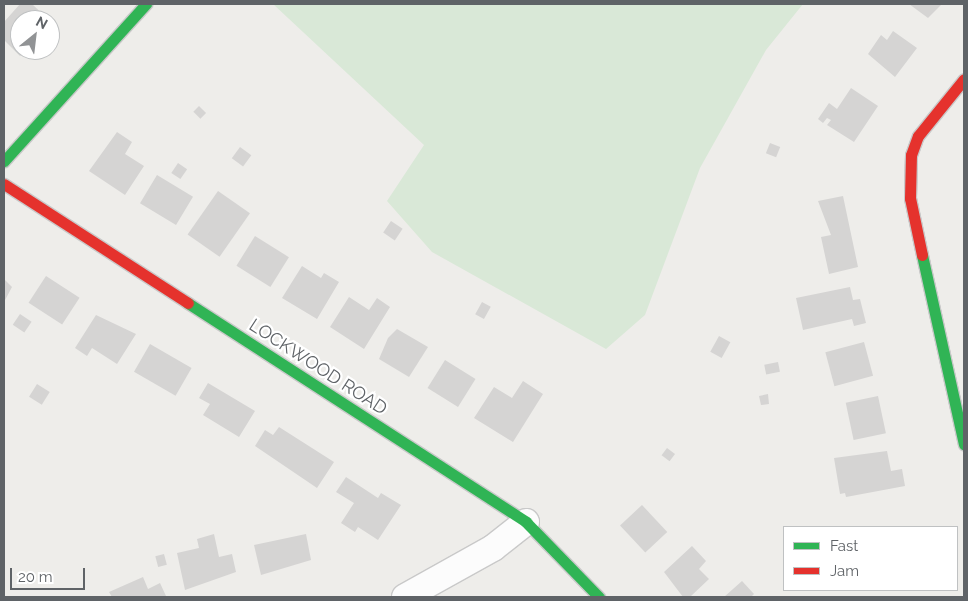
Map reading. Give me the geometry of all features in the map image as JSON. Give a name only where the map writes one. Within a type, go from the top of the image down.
[{"type":"street","points":[[4,161],[146,4]]},
{"type":"street","points":[[964,78],[918,136],[910,182],[964,444]]},
{"type":"street","name":"LOCKWOOD ROAD","points":[[4,184],[526,522],[599,597]]},
{"type":"street","points":[[404,597],[493,548],[526,522]]},
{"type":"green space","points":[[273,4],[803,4],[766,50],[700,168],[645,315],[606,349],[432,252],[387,201],[424,145]]},
{"type":"building","points":[[20,4],[32,4],[38,10],[15,10]]},
{"type":"building","points":[[909,4],[942,4],[928,18]]},
{"type":"building","points":[[10,15],[10,46],[4,40],[4,22]]},
{"type":"building","points":[[893,31],[917,48],[895,77],[868,54],[881,35],[887,40]]},
{"type":"building","points":[[851,88],[878,106],[854,142],[827,125],[831,120],[827,118],[823,123],[818,119],[829,103],[837,109]]},
{"type":"building","points":[[199,106],[206,113],[200,119],[193,112]]},
{"type":"building","points":[[117,132],[132,142],[125,154],[144,166],[125,195],[89,171]]},
{"type":"building","points":[[770,143],[780,147],[776,157],[766,153]]},
{"type":"building","points":[[240,147],[251,155],[243,167],[232,158]]},
{"type":"building","points":[[178,163],[187,169],[180,179],[171,173]]},
{"type":"building","points":[[157,175],[193,197],[176,225],[140,203]]},
{"type":"building","points":[[218,191],[250,213],[220,257],[188,234]]},
{"type":"building","points":[[843,196],[858,267],[829,274],[821,237],[831,235],[818,201]]},
{"type":"building","points":[[391,221],[403,229],[395,240],[383,233]]},
{"type":"building","points":[[255,236],[289,257],[270,287],[236,266]]},
{"type":"building","points":[[302,266],[321,278],[324,273],[339,282],[317,319],[282,298]]},
{"type":"building","points":[[46,276],[80,298],[62,325],[29,303]]},
{"type":"building","points":[[4,279],[12,287],[4,302]]},
{"type":"building","points":[[850,287],[853,300],[860,299],[866,323],[854,326],[852,319],[803,330],[796,298]]},
{"type":"building","points":[[349,297],[369,310],[377,298],[390,307],[364,349],[330,327]]},
{"type":"building","points":[[482,302],[491,307],[484,319],[475,314]]},
{"type":"building","points":[[20,314],[32,322],[24,333],[13,325]]},
{"type":"building","points":[[96,315],[136,334],[117,364],[92,348],[87,356],[75,348]]},
{"type":"building","points":[[397,329],[428,347],[409,377],[379,359],[388,338]]},
{"type":"building","points":[[719,336],[730,342],[722,358],[710,352]]},
{"type":"building","points":[[864,342],[873,376],[834,386],[825,352]]},
{"type":"building","points":[[150,344],[192,368],[176,396],[134,372]]},
{"type":"building","points":[[445,360],[476,379],[458,407],[428,388]]},
{"type":"building","points":[[778,362],[780,372],[766,374],[764,365]]},
{"type":"building","points":[[523,381],[543,394],[513,442],[474,418],[494,387],[512,398]]},
{"type":"building","points":[[208,383],[255,411],[239,437],[203,415],[210,404],[199,398]]},
{"type":"building","points":[[37,384],[50,392],[42,405],[29,397]]},
{"type":"building","points":[[768,394],[769,404],[761,405],[759,396]]},
{"type":"building","points":[[878,396],[886,433],[854,440],[846,403]]},
{"type":"building","points":[[279,427],[334,462],[317,488],[255,446],[265,430],[273,435]]},
{"type":"building","points":[[667,448],[675,454],[670,461],[662,455]]},
{"type":"building","points":[[887,451],[891,471],[902,469],[905,486],[846,497],[845,493],[840,494],[834,458]]},
{"type":"building","points":[[346,477],[378,498],[381,493],[401,505],[378,540],[358,527],[355,532],[341,523],[354,503],[336,492]]},
{"type":"building","points":[[642,505],[667,532],[645,553],[620,525]]},
{"type":"building","points":[[214,534],[219,557],[232,554],[236,572],[185,590],[177,553],[199,548],[197,539]]},
{"type":"building","points":[[306,534],[311,560],[261,575],[254,545]]},
{"type":"building","points":[[692,546],[706,561],[699,569],[709,579],[690,597],[683,597],[664,572]]},
{"type":"building","points":[[164,554],[167,565],[158,567],[155,556]]},
{"type":"building","points":[[143,577],[148,589],[160,583],[166,596],[112,597],[109,592]]},
{"type":"building","points":[[742,581],[754,594],[751,597],[724,597]]},
{"type":"traffic: fast","points":[[4,161],[146,4]]},
{"type":"traffic: fast","points":[[922,255],[964,444]]},
{"type":"traffic: fast","points":[[188,303],[526,522],[599,597]]},
{"type":"traffic: jam","points":[[922,255],[910,198],[911,155],[918,136],[964,79]]},
{"type":"traffic: jam","points":[[4,184],[188,303]]}]
